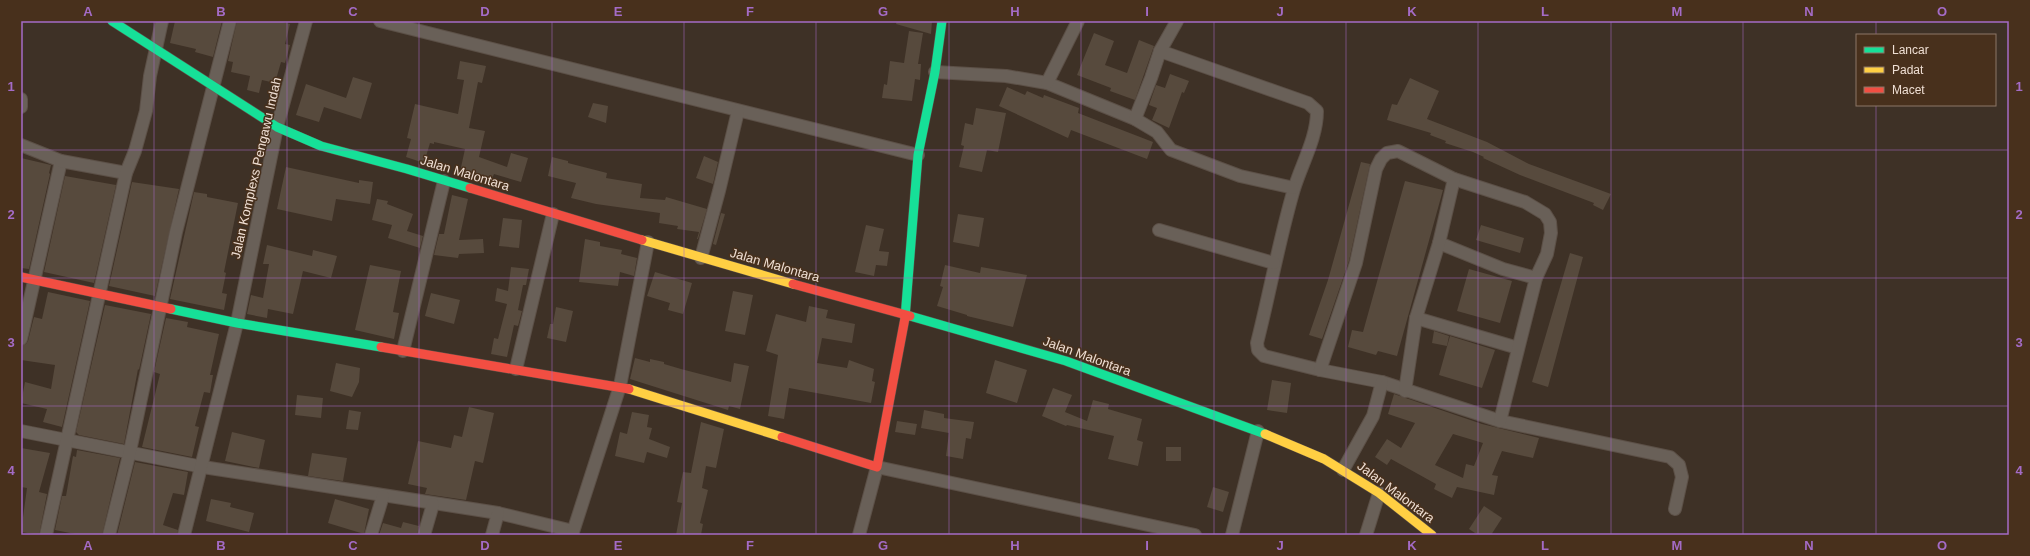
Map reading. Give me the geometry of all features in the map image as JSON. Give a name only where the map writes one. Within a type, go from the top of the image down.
[{"type":"street","name":"Jalan Malontara","points":[[112,21],[154,50],[277,127],[321,146],[444,180],[701,258],[1015,344],[1066,361],[1258,431],[1324,459],[1379,493],[1432,535]]},
{"type":"street","points":[[46,535],[98,293],[126,173],[135,151],[146,111],[154,50],[162,21]]},
{"type":"street","points":[[109,535],[130,451],[162,306],[176,232],[230,21]]},
{"type":"street","name":"Jalan Komplexs Pengawu Indah","points":[[184,535],[203,467],[237,323],[277,127],[306,21]]},
{"type":"street","points":[[380,21],[918,155]]},
{"type":"street","points":[[858,535],[877,467],[906,314],[918,155],[935,72],[942,21]]},
{"type":"street","points":[[1047,83],[1078,21]]},
{"type":"street","points":[[1134,119],[1151,78],[1160,51],[1177,21]]},
{"type":"street","points":[[1160,51],[1308,103],[1317,111],[1317,125],[1294,188],[1274,263],[1257,343],[1258,350],[1264,356],[1320,370],[1382,382],[1405,391],[1500,420],[1670,457],[1679,465],[1682,477],[1675,509]]},
{"type":"street","points":[[935,72],[1006,76],[1047,83],[1134,119],[1157,132],[1171,150],[1240,176],[1294,188]]},
{"type":"street","points":[[701,258],[719,192],[738,111]]},
{"type":"street","points":[[21,146],[61,161],[126,173]]},
{"type":"street","points":[[1320,370],[1356,264],[1373,182],[1381,159],[1387,153],[1398,151],[1454,179],[1525,202],[1545,214],[1550,222],[1550,240],[1547,254],[1536,278],[1500,420]]},
{"type":"street","points":[[21,339],[61,161]]},
{"type":"street","points":[[1405,391],[1416,318],[1439,244],[1454,179]]},
{"type":"street","points":[[403,351],[444,180]]},
{"type":"street","points":[[516,369],[552,214]]},
{"type":"street","points":[[1159,230],[1274,263]]},
{"type":"street","points":[[21,431],[130,451],[203,467],[498,513],[572,533],[620,386],[648,242]]},
{"type":"street","points":[[1439,244],[1503,269],[1536,278]]},
{"type":"street","points":[[21,277],[237,323],[620,386],[877,467],[1195,535]]},
{"type":"street","points":[[1416,318],[1518,348]]},
{"type":"street","points":[[1343,470],[1373,416],[1382,382]]},
{"type":"street","points":[[1232,535],[1258,431]]},
{"type":"street","points":[[1366,535],[1379,493]]},
{"type":"street","points":[[371,535],[383,496]]},
{"type":"street","points":[[424,535],[433,504]]},
{"type":"street","points":[[492,535],[498,513]]},
{"type":"building","points":[[175,21],[222,21],[213,57],[195,52],[196,49],[170,43]]},
{"type":"building","points":[[237,21],[279,21],[290,24],[285,44],[290,45],[285,63],[281,62],[275,83],[262,80],[259,93],[247,90],[250,76],[231,72],[233,62],[228,61]]},
{"type":"building","points":[[897,21],[932,21],[931,34],[896,24]]},
{"type":"building","points":[[909,31],[923,33],[918,64],[921,64],[920,80],[915,79],[912,101],[882,98],[884,84],[887,85],[890,61],[904,63]]},
{"type":"building","points":[[1094,33],[1114,41],[1105,65],[1127,73],[1139,40],[1154,46],[1135,100],[1110,91],[1111,88],[1077,75]]},
{"type":"building","points":[[460,61],[486,66],[482,83],[478,82],[469,128],[485,131],[479,157],[507,167],[511,153],[528,158],[521,182],[494,174],[491,181],[460,172],[465,149],[434,142],[434,144],[430,143],[424,163],[406,157],[411,139],[407,138],[415,104],[458,114],[464,80],[457,79]]},
{"type":"building","points":[[1170,74],[1189,81],[1184,93],[1182,92],[1169,128],[1152,120],[1157,108],[1149,105],[1156,85],[1165,88]]},
{"type":"building","points":[[353,77],[372,83],[361,119],[324,107],[319,122],[296,115],[306,84],[346,98]]},
{"type":"building","points":[[1410,78],[1439,91],[1427,119],[1487,142],[1529,164],[1611,194],[1603,210],[1593,205],[1594,203],[1520,175],[1473,152],[1445,143],[1446,141],[1430,135],[1431,133],[1387,120],[1392,104],[1397,105]]},
{"type":"building","points":[[1007,87],[1025,95],[1027,91],[1043,98],[1044,95],[1079,108],[1078,113],[1153,142],[1147,159],[1071,130],[1068,138],[999,106]]},
{"type":"building","points":[[593,103],[608,106],[606,123],[588,117]]},
{"type":"building","points":[[976,108],[1006,113],[998,152],[987,150],[982,172],[959,167],[964,146],[961,145],[965,123],[973,125]]},
{"type":"building","points":[[704,156],[718,162],[713,184],[696,178]]},
{"type":"building","points":[[552,157],[568,161],[568,163],[607,173],[606,178],[642,184],[640,198],[665,200],[666,197],[707,209],[698,239],[699,232],[677,229],[678,226],[659,223],[660,213],[596,204],[571,198],[576,183],[548,176]]},
{"type":"building","points":[[21,158],[51,165],[29,269],[21,268]]},
{"type":"building","points":[[1361,162],[1370,164],[1349,261],[1322,339],[1309,335],[1328,280]]},
{"type":"building","points":[[286,167],[359,183],[359,180],[373,182],[370,204],[336,199],[332,221],[277,209]]},
{"type":"building","points":[[65,176],[116,185],[94,283],[44,272]]},
{"type":"building","points":[[1405,181],[1443,190],[1397,356],[1378,351],[1376,355],[1348,347],[1352,330],[1363,332]]},
{"type":"building","points":[[132,182],[179,189],[155,296],[109,286]]},
{"type":"building","points":[[194,192],[207,194],[207,197],[238,203],[224,272],[226,273],[222,293],[227,294],[224,310],[170,299]]},
{"type":"building","points":[[452,195],[468,199],[459,240],[483,239],[484,253],[459,254],[458,258],[434,255],[439,234],[444,234]]},
{"type":"building","points":[[377,199],[388,201],[387,204],[413,214],[407,231],[423,236],[420,248],[388,238],[392,225],[372,220]]},
{"type":"building","points":[[721,213],[725,214],[716,245],[713,244]]},
{"type":"building","points":[[958,214],[984,218],[979,247],[953,242]]},
{"type":"building","points":[[503,218],[522,220],[519,248],[499,246]]},
{"type":"building","points":[[866,225],[884,229],[879,251],[889,252],[887,266],[876,265],[874,276],[855,272]]},
{"type":"building","points":[[1481,225],[1524,238],[1520,253],[1476,240]]},
{"type":"building","points":[[585,239],[600,242],[600,246],[622,250],[621,254],[637,258],[634,276],[620,272],[618,286],[579,282]]},
{"type":"building","points":[[267,245],[312,256],[313,250],[337,256],[331,278],[303,271],[293,314],[268,309],[267,318],[247,314],[251,295],[263,298],[269,264],[263,264]]},
{"type":"building","points":[[1570,253],[1583,257],[1548,387],[1532,382]]},
{"type":"building","points":[[370,265],[401,271],[393,312],[399,313],[394,339],[355,330]]},
{"type":"building","points":[[945,265],[980,273],[981,267],[1027,275],[1013,327],[967,316],[937,306],[943,287],[940,286]]},
{"type":"building","points":[[511,267],[529,269],[526,285],[523,285],[518,310],[522,311],[518,326],[514,325],[507,357],[491,354],[494,338],[498,339],[507,304],[495,301],[497,288],[508,291]]},
{"type":"building","points":[[1469,269],[1512,281],[1500,323],[1457,311]]},
{"type":"building","points":[[655,272],[692,283],[683,314],[668,310],[670,303],[647,296]]},
{"type":"building","points":[[733,291],[753,295],[745,335],[725,331]]},
{"type":"building","points":[[48,292],[90,301],[62,427],[43,422],[47,409],[21,403],[25,382],[51,389],[55,365],[21,360],[21,346],[26,344],[28,341],[34,317],[42,319]]},
{"type":"building","points":[[431,293],[460,300],[454,324],[425,316]]},
{"type":"building","points":[[105,305],[151,314],[139,370],[138,369],[124,444],[79,435],[76,432]]},
{"type":"building","points":[[809,306],[828,310],[826,318],[855,324],[852,343],[822,338],[817,363],[847,368],[849,360],[874,369],[872,381],[875,382],[871,403],[789,388],[784,419],[768,416],[778,355],[766,351],[776,314],[806,322]]},
{"type":"building","points":[[556,307],[573,311],[566,342],[547,338],[550,324],[553,324]]},
{"type":"building","points":[[166,318],[188,322],[187,327],[219,334],[210,375],[213,375],[210,393],[204,392],[195,426],[199,427],[192,457],[142,447],[160,374],[154,372]]},
{"type":"building","points":[[1434,331],[1449,336],[1447,346],[1432,343]]},
{"type":"building","points":[[1450,336],[1495,350],[1482,388],[1439,375]]},
{"type":"building","points":[[635,358],[650,362],[650,359],[664,362],[664,364],[731,382],[734,363],[749,366],[740,409],[729,406],[728,410],[630,379]]},
{"type":"building","points":[[995,360],[1027,370],[1017,403],[986,393]]},
{"type":"building","points":[[336,363],[360,368],[359,382],[352,397],[330,391]]},
{"type":"building","points":[[1272,380],[1291,383],[1287,413],[1267,410]]},
{"type":"building","points":[[1053,388],[1072,395],[1065,412],[1087,421],[1093,400],[1109,404],[1108,409],[1142,419],[1137,440],[1143,442],[1138,466],[1108,459],[1114,436],[1066,426],[1042,416]]},
{"type":"building","points":[[1394,394],[1482,424],[1539,438],[1533,458],[1502,451],[1492,475],[1498,476],[1494,495],[1457,487],[1452,498],[1434,489],[1436,484],[1391,459],[1387,465],[1375,457],[1387,439],[1401,448],[1415,423],[1388,414]],"holes":[[[1453,434],[1483,443],[1474,466],[1466,464],[1463,478],[1435,465]]]},
{"type":"building","points":[[297,395],[323,398],[321,418],[295,415]]},
{"type":"building","points":[[469,407],[494,413],[483,463],[475,461],[466,500],[425,494],[427,488],[408,484],[418,441],[451,448],[454,435],[462,437]]},
{"type":"building","points":[[349,410],[361,412],[358,430],[346,429]]},
{"type":"building","points":[[924,410],[944,414],[944,418],[974,422],[971,439],[966,438],[963,459],[946,456],[949,433],[921,428]]},
{"type":"building","points":[[632,412],[649,415],[647,427],[652,428],[649,439],[670,447],[667,458],[647,452],[644,463],[615,456],[620,432],[627,434]]},
{"type":"building","points":[[897,421],[917,424],[915,435],[895,432]]},
{"type":"building","points":[[701,422],[724,429],[716,468],[706,466],[702,488],[708,490],[700,523],[703,524],[701,535],[676,535],[682,503],[677,502],[683,472],[691,473]]},
{"type":"building","points":[[232,432],[265,440],[259,468],[225,461]]},
{"type":"building","points":[[1166,447],[1181,447],[1181,461],[1166,461]]},
{"type":"building","points":[[21,448],[50,453],[39,492],[47,494],[39,535],[21,532],[27,488],[21,487]]},
{"type":"building","points":[[77,450],[120,458],[102,535],[80,535],[55,530],[62,496],[66,496],[73,456],[76,457]]},
{"type":"building","points":[[312,453],[347,458],[343,481],[308,476]]},
{"type":"building","points":[[135,462],[188,472],[184,495],[173,493],[163,525],[178,530],[177,535],[117,535]]},
{"type":"building","points":[[1213,487],[1229,492],[1223,512],[1207,507]]},
{"type":"building","points":[[211,499],[231,503],[230,507],[254,513],[249,532],[206,521]]},
{"type":"building","points":[[335,499],[369,509],[364,534],[328,523]]},
{"type":"building","points":[[1484,506],[1502,518],[1491,535],[1478,535],[1469,529]]},
{"type":"building","points":[[403,522],[419,526],[417,535],[379,535],[383,523],[401,528]]},
{"type":"traffic: fast","points":[[112,21],[277,127],[321,146],[470,188]]},
{"type":"traffic: fast","points":[[905,318],[918,155],[935,72],[942,21]]},
{"type":"traffic: fast","points":[[171,309],[237,323],[381,347]]},
{"type":"traffic: fast","points":[[910,316],[1066,361],[1265,434]]},
{"type":"traffic: slow","points":[[642,240],[793,284]]},
{"type":"traffic: slow","points":[[629,389],[782,437]]},
{"type":"traffic: slow","points":[[1265,434],[1324,459],[1379,493],[1432,535]]},
{"type":"traffic: jam","points":[[470,188],[642,240]]},
{"type":"traffic: jam","points":[[21,277],[171,309]]},
{"type":"traffic: jam","points":[[793,284],[910,316]]},
{"type":"traffic: jam","points":[[782,437],[877,467],[905,318]]},
{"type":"traffic: jam","points":[[381,347],[629,389]]}]
